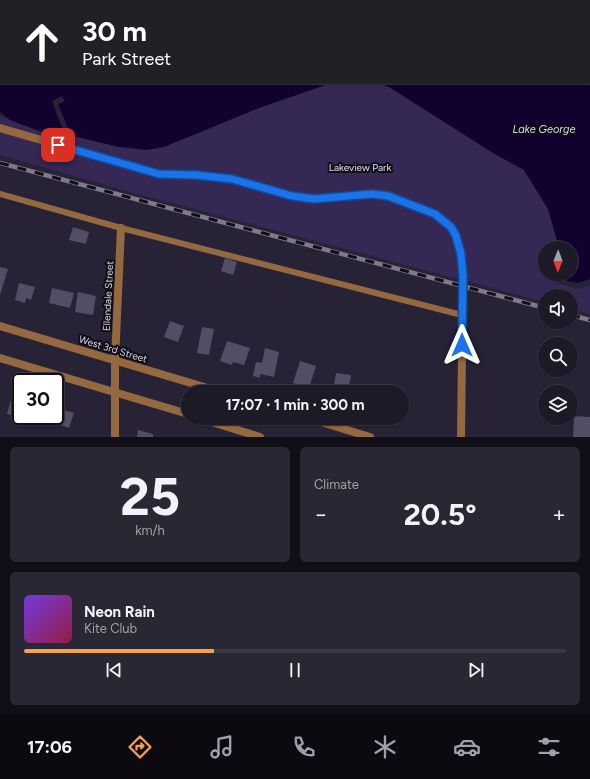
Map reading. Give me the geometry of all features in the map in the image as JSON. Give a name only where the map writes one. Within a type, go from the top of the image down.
[{"type":"street","points":[[0,128],[159,174],[196,175],[232,179],[292,196],[314,199],[372,194],[388,196],[435,214],[451,227],[456,236],[461,254],[463,275],[461,437]]},
{"type":"street","name":"Ellendale Street","points":[[115,437],[115,360],[121,228]]},
{"type":"street","name":"West 3rd Street","points":[[0,326],[198,385]]},
{"type":"street","points":[[0,358],[181,412]]},
{"type":"street","points":[[221,425],[260,437]]},
{"type":"street","points":[[331,425],[370,437]]},
{"type":"lane","points":[[0,194],[121,228],[462,314]]},
{"type":"green space","name":"Lakeview Park","points":[[328,84],[381,84],[389,87],[493,153],[524,170],[548,209],[558,241],[538,241],[538,281],[558,281],[558,283],[576,289],[538,289],[538,300],[119,189],[0,155],[0,116],[42,132],[215,125]]},
{"type":"green space","name":"Lakeview Park","points":[[590,286],[590,314],[578,311],[578,289],[576,289]]},
{"type":"water","name":"Lake George","points":[[0,84],[328,84],[259,108],[164,147],[147,150],[119,147],[77,137],[63,130],[42,132],[10,120],[0,112]]},
{"type":"water","name":"Lake George","points":[[381,84],[590,84],[590,279],[578,283],[567,281],[578,281],[578,241],[557,241],[548,209],[524,170],[493,153],[389,87]]},
{"type":"pier","points":[[62,96],[65,101],[58,104],[67,126],[68,134],[64,133],[52,101]]},
{"type":"building","points":[[73,227],[89,232],[86,244],[69,240]]},
{"type":"building","points":[[225,258],[237,262],[233,275],[221,271]]},
{"type":"building","points":[[0,267],[8,269],[0,295]]},
{"type":"building","points":[[19,283],[35,287],[31,300],[26,298],[25,303],[15,300]]},
{"type":"building","points":[[52,288],[74,293],[70,308],[49,303]]},
{"type":"building","points":[[78,292],[96,296],[93,315],[75,312]]},
{"type":"building","points":[[170,321],[184,326],[178,342],[164,337]]},
{"type":"building","points":[[202,327],[214,329],[209,355],[197,353]]},
{"type":"building","points":[[227,341],[250,348],[244,365],[233,362],[232,365],[220,361]]},
{"type":"building","points":[[265,348],[279,352],[274,377],[260,374],[260,378],[253,376],[256,362],[262,363]]},
{"type":"building","points":[[300,361],[316,366],[310,385],[299,385],[293,383]]},
{"type":"building","points":[[336,373],[351,375],[349,385],[334,385]]},
{"type":"building","points":[[12,396],[12,415],[7,414]]},
{"type":"building","points":[[64,410],[74,413],[69,428],[60,425],[64,425]]},
{"type":"building","points":[[578,416],[590,417],[590,437],[573,437],[574,425],[578,425]]},
{"type":"building","points":[[138,430],[153,434],[153,437],[137,437]]},
{"type":"railway","points":[[0,163],[538,306]]},
{"type":"railway","points":[[578,317],[590,320]]},
{"type":"route","points":[[58,145],[159,174],[196,175],[232,179],[292,196],[314,199],[372,194],[388,196],[435,214],[451,227],[456,236],[461,254],[463,275],[462,345]]}]
